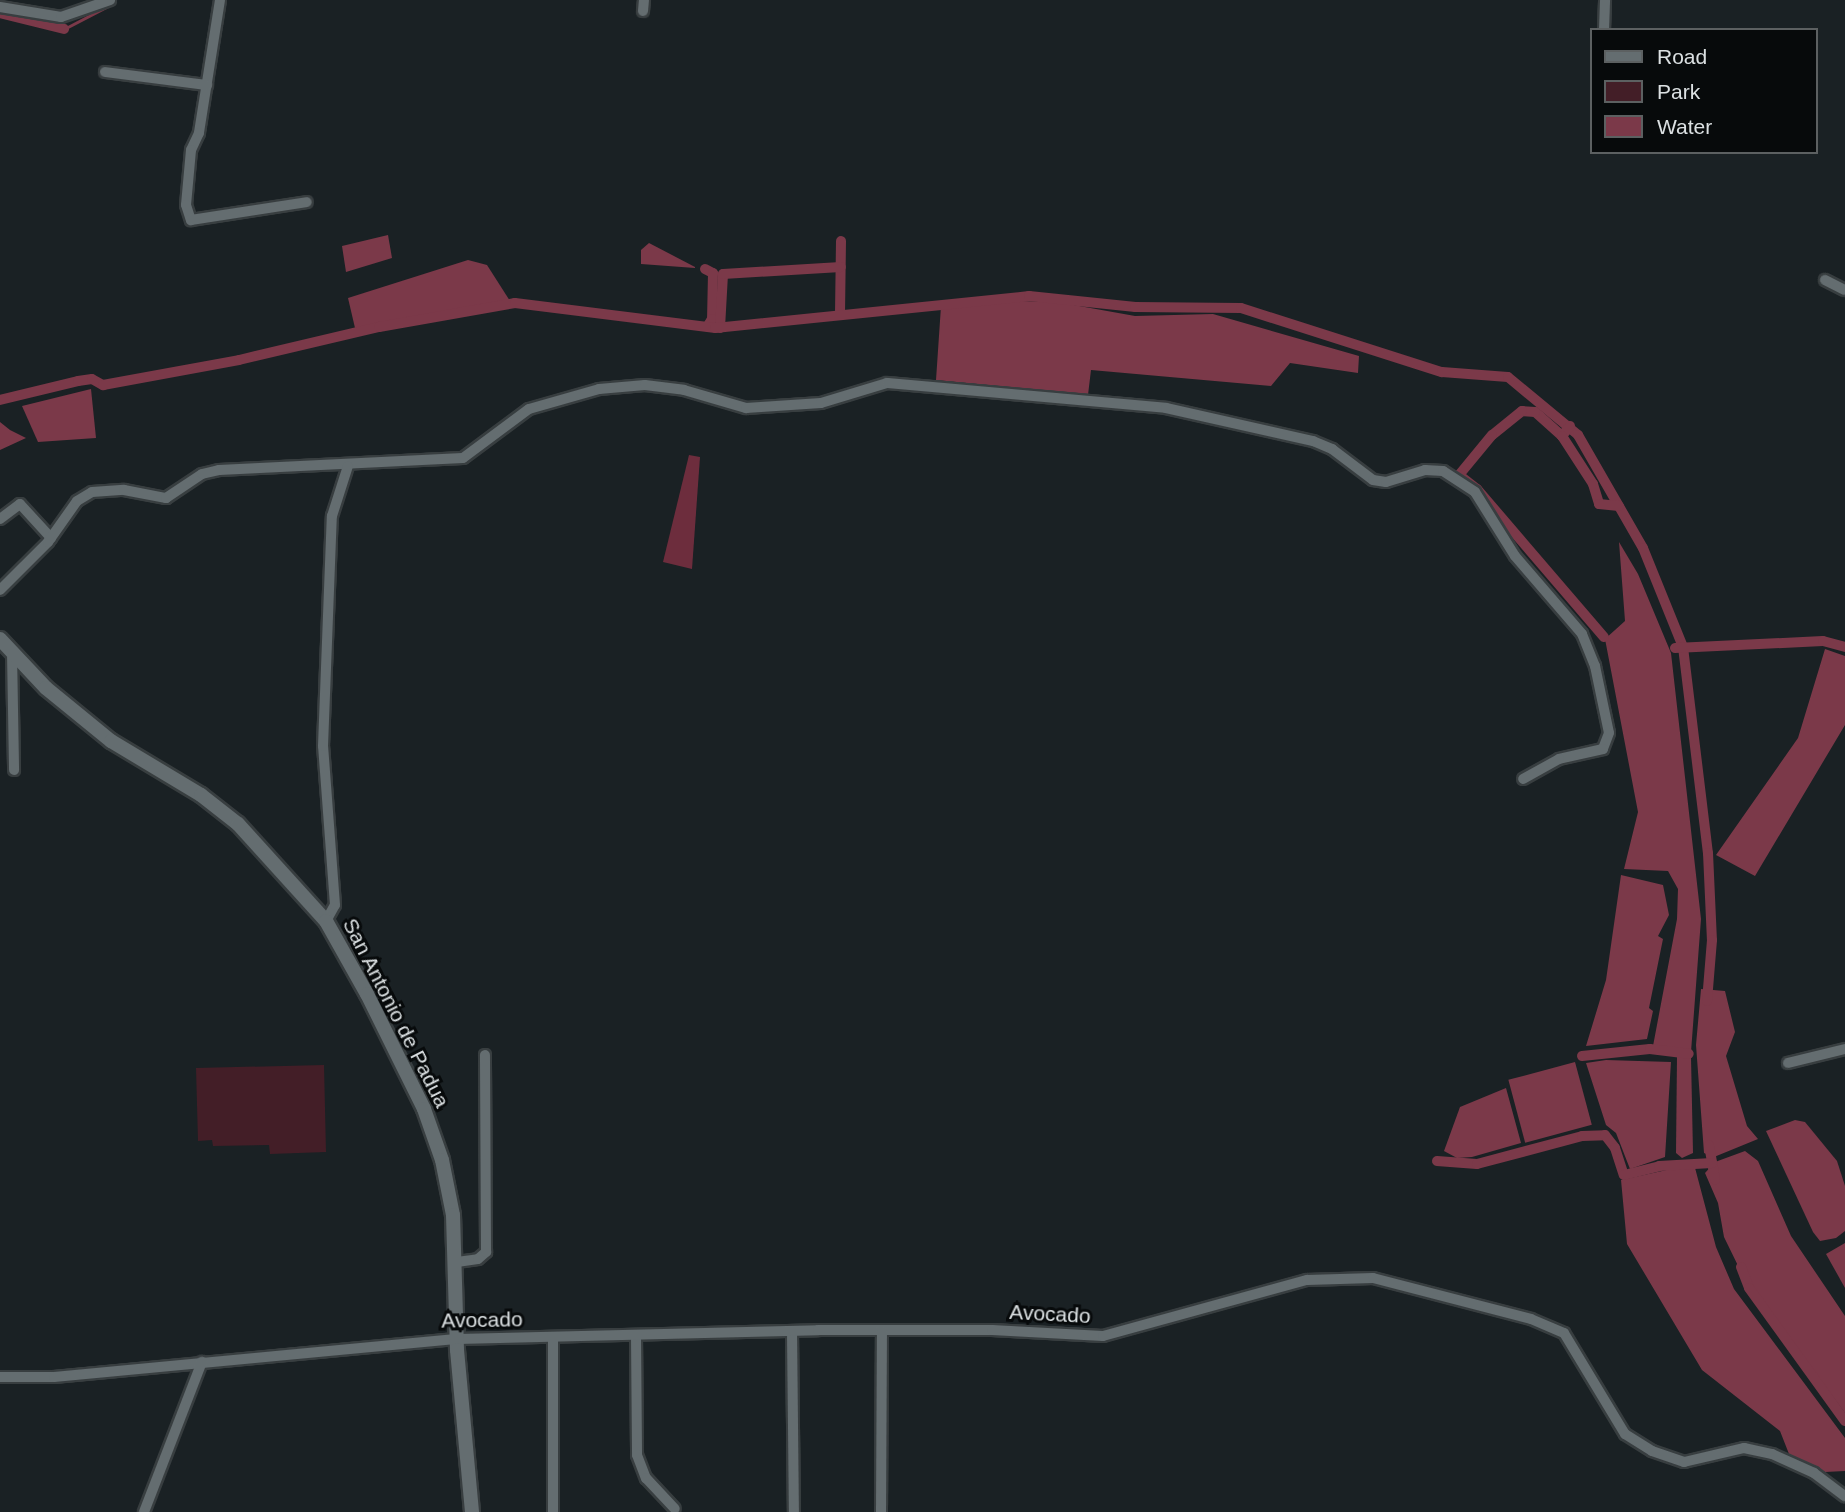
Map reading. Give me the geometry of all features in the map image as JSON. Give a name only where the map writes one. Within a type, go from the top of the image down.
[{"type":"street","points":[[0,7],[61,17],[110,0]]},
{"type":"street","points":[[220,0],[199,133],[191,150],[186,205],[191,220],[307,202]]},
{"type":"street","points":[[1604,28],[1605,0]]},
{"type":"street","points":[[105,72],[207,85]]},
{"type":"street","points":[[1825,280],[1845,289]]},
{"type":"street","points":[[0,590],[51,538],[77,500],[92,492],[124,490],[166,498],[202,474],[219,470],[348,466],[463,458],[529,409],[600,389],[645,385],[684,390],[746,408],[821,403],[887,383],[1210,415],[1313,441],[1352,461],[1373,480],[1386,482],[1425,470],[1443,471],[1475,492],[1515,556],[1572,620],[1595,666],[1609,733],[1607,746],[1597,752],[1559,759],[1523,779]]},
{"type":"street","points":[[326,921],[335,905],[323,746],[332,516],[348,466]]},
{"type":"street","points":[[0,519],[20,504],[51,538]]},
{"type":"street","name":"San Antonio de Padua","points":[[0,639],[46,688],[111,741],[201,795],[238,824],[326,921],[424,1109],[442,1160],[457,1262],[458,1339],[472,1512]]},
{"type":"street","points":[[12,652],[14,770]]},
{"type":"street","points":[[1788,1063],[1845,1049]]},
{"type":"street","points":[[457,1262],[482,1258],[486,1252],[485,1055]]},
{"type":"street","name":"Avocado","points":[[0,1377],[458,1339],[792,1331],[992,1330],[1103,1336],[1307,1280],[1373,1278],[1531,1319],[1564,1333],[1625,1434],[1652,1451],[1684,1462],[1744,1448],[1772,1454],[1814,1473],[1845,1496]]},
{"type":"street","points":[[792,1331],[794,1512]]},
{"type":"street","points":[[881,1512],[882,1331]]},
{"type":"street","points":[[636,1336],[637,1455],[646,1478],[675,1509]]},
{"type":"street","points":[[553,1338],[553,1512]]},
{"type":"street","points":[[144,1512],[202,1362]]},
{"type":"green space","points":[[324,1065],[326,1152],[270,1154],[269,1145],[213,1146],[212,1140],[198,1141],[196,1068]]},
{"type":"shaded area","points":[[689,455],[700,457],[692,569],[663,562]]},
{"type":"water","points":[[388,235],[392,258],[346,272],[342,246]]},
{"type":"water","points":[[649,243],[695,268],[641,264],[641,250]]},
{"type":"water","points":[[468,260],[487,265],[510,301],[355,328],[348,298]]},
{"type":"water","points":[[1021,301],[1057,302],[1135,316],[1213,314],[1359,356],[1358,373],[1290,363],[1271,386],[1091,370],[1088,395],[936,380],[941,306]]},
{"type":"water","points":[[91,389],[96,438],[38,442],[22,406]]},
{"type":"water","points":[[0,422],[10,430],[26,438],[0,450]]},
{"type":"water","points":[[1619,542],[1638,574],[1671,653],[1701,919],[1691,1052],[1653,1046],[1677,919],[1678,889],[1668,871],[1624,869],[1638,812],[1605,639],[1625,621]]},
{"type":"water","points":[[1825,649],[1845,656],[1845,725],[1755,876],[1716,855],[1798,738]]},
{"type":"water","points":[[1621,875],[1663,885],[1669,915],[1658,936],[1663,939],[1649,1008],[1653,1011],[1647,1039],[1586,1046],[1606,980]]},
{"type":"water","points":[[1701,989],[1725,991],[1735,1032],[1726,1056],[1747,1126],[1758,1139],[1714,1157],[1704,1153],[1696,1045]]},
{"type":"water","points":[[1677,1056],[1691,1057],[1693,1153],[1682,1158],[1676,1153]]},
{"type":"water","points":[[1606,1060],[1671,1062],[1665,1157],[1630,1169],[1616,1133],[1606,1125],[1586,1063]]},
{"type":"water","points":[[1575,1062],[1592,1125],[1525,1143],[1508,1080]]},
{"type":"water","points":[[1506,1088],[1521,1143],[1472,1157],[1457,1158],[1444,1151],[1460,1107]]},
{"type":"water","points":[[1795,1120],[1805,1122],[1837,1161],[1845,1186],[1845,1231],[1836,1238],[1820,1241],[1813,1232],[1766,1131]]},
{"type":"water","points":[[1745,1151],[1758,1161],[1791,1236],[1845,1316],[1845,1413],[1744,1278],[1724,1237],[1718,1203],[1705,1173],[1715,1162]]},
{"type":"water","points":[[1694,1164],[1716,1247],[1734,1289],[1845,1438],[1845,1471],[1825,1472],[1789,1454],[1780,1431],[1702,1370],[1627,1244],[1621,1180]]},
{"type":"water","points":[[1845,1243],[1845,1288],[1826,1254]]},
{"type":"waterway","points":[[64,29],[108,6]]},
{"type":"waterway","points":[[0,13],[64,29]]},
{"type":"waterway","points":[[840,313],[841,241]]},
{"type":"waterway","points":[[720,328],[723,274],[841,267]]},
{"type":"waterway","points":[[705,269],[713,273],[712,319],[707,327]]},
{"type":"waterway","points":[[0,400],[78,381],[92,379],[103,385],[239,360],[379,327],[515,303],[715,328],[1029,296],[1135,307],[1241,308],[1442,372],[1508,377],[1578,435],[1643,548],[1683,647],[1708,853],[1712,940],[1707,1001]]},
{"type":"waterway","points":[[1570,426],[1562,436],[1535,412],[1522,411],[1492,435],[1459,475],[1477,489],[1604,637]]},
{"type":"waterway","points":[[1562,436],[1593,484],[1599,504],[1619,506]]},
{"type":"waterway","points":[[1675,648],[1823,641],[1845,647]]},
{"type":"waterway","points":[[1582,1056],[1650,1049],[1689,1054]]},
{"type":"waterway","points":[[1437,1161],[1477,1164],[1582,1136],[1605,1135],[1615,1148],[1624,1175],[1659,1166],[1712,1163]]},
{"type":"waterway","points":[[1709,1145],[1715,1179]]},
{"type":"waterway","points":[[1741,1267],[1749,1288],[1845,1421]]}]
